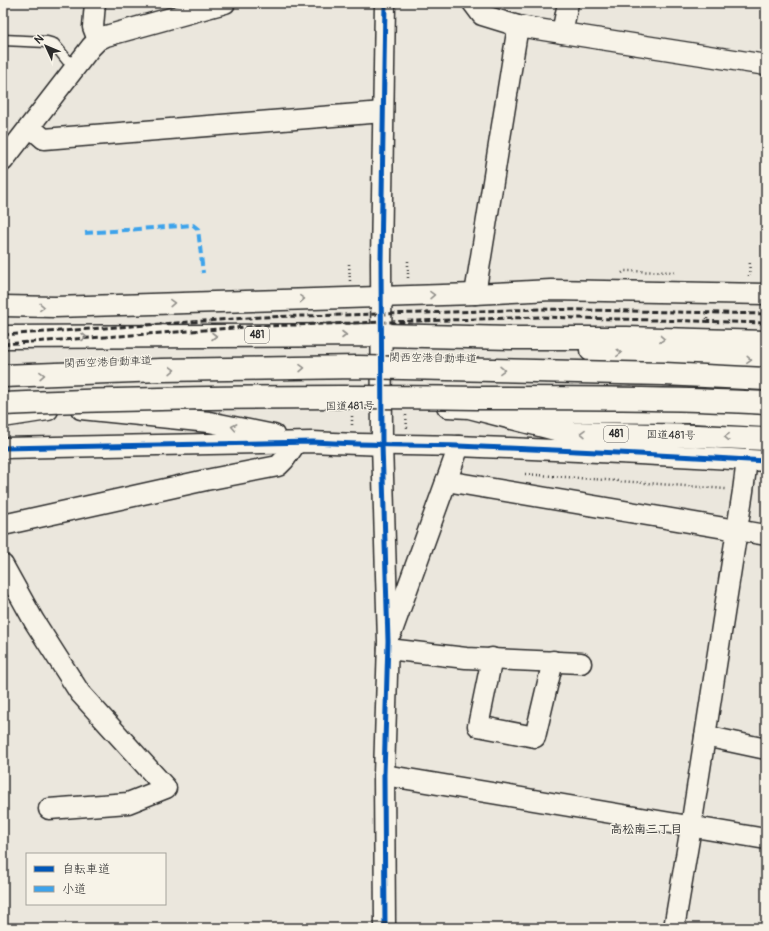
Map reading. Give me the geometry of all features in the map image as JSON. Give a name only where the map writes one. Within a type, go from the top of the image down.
[{"type":"highway","name":"481","points":[[3,337],[382,335],[511,338],[627,338],[766,342]]},
{"type":"highway","name":"481","points":[[511,338],[614,353],[766,361]]},
{"type":"highway","name":"関西空港自動車道","points":[[3,376],[358,367],[664,374],[766,379]]},
{"type":"highway","points":[[3,404],[334,396],[704,400],[766,403]]},
{"type":"highway","name":"国道481号","points":[[3,412],[81,409],[382,406],[469,407],[571,433],[696,436],[766,440]]},
{"type":"highway","name":"481","points":[[469,407],[553,411],[694,412],[766,416]]},
{"type":"street","points":[[95,3],[93,27],[98,40]]},
{"type":"street","points":[[3,161],[91,46],[98,40],[106,36],[225,3]]},
{"type":"street","points":[[385,3],[382,296],[382,444],[388,645],[384,775],[385,928]]},
{"type":"street","points":[[473,3],[482,15],[518,26],[766,65]]},
{"type":"street","points":[[562,33],[568,3]]},
{"type":"street","points":[[475,294],[518,26]]},
{"type":"street","points":[[30,127],[44,139],[383,112]]},
{"type":"street","points":[[3,306],[55,307],[475,294],[551,290],[766,294]]},
{"type":"street","points":[[81,409],[209,422],[304,443]]},
{"type":"street","points":[[3,418],[50,410]]},
{"type":"street","points":[[3,525],[206,480],[278,466],[304,443]]},
{"type":"street","points":[[3,448],[304,443],[352,445],[382,444],[459,446],[756,460],[743,491],[692,827],[674,928]]},
{"type":"street","points":[[388,645],[459,446]]},
{"type":"street","points":[[446,481],[766,535]]},
{"type":"street","points":[[3,565],[34,621],[80,693],[166,788],[128,803],[49,809]]},
{"type":"street","points":[[388,645],[466,658],[581,663]]},
{"type":"street","points":[[492,658],[478,726],[535,736],[553,661]]},
{"type":"street","points":[[705,736],[766,749]]},
{"type":"street","points":[[384,775],[766,839]]},
{"type":"lane","points":[[3,40],[46,42],[54,44],[67,60],[76,67]]},
{"type":"path","points":[[746,280],[750,274],[750,261]]},
{"type":"path","points":[[522,474],[743,491]]},
{"type":"railway","points":[[3,335],[262,317],[541,309],[766,314]]},
{"type":"railway","points":[[3,344],[262,326],[541,317],[766,323]]},
{"type":"marked path","points":[[85,233],[193,225],[198,229],[203,273]]},
{"type":"cycle path","points":[[385,3],[381,262],[382,444],[388,641],[384,775],[385,928]]},
{"type":"cycle path","points":[[3,448],[313,442],[458,446],[766,461]]},
{"type":"district","name":"高松南三丁目","points":[[646,829]]}]
